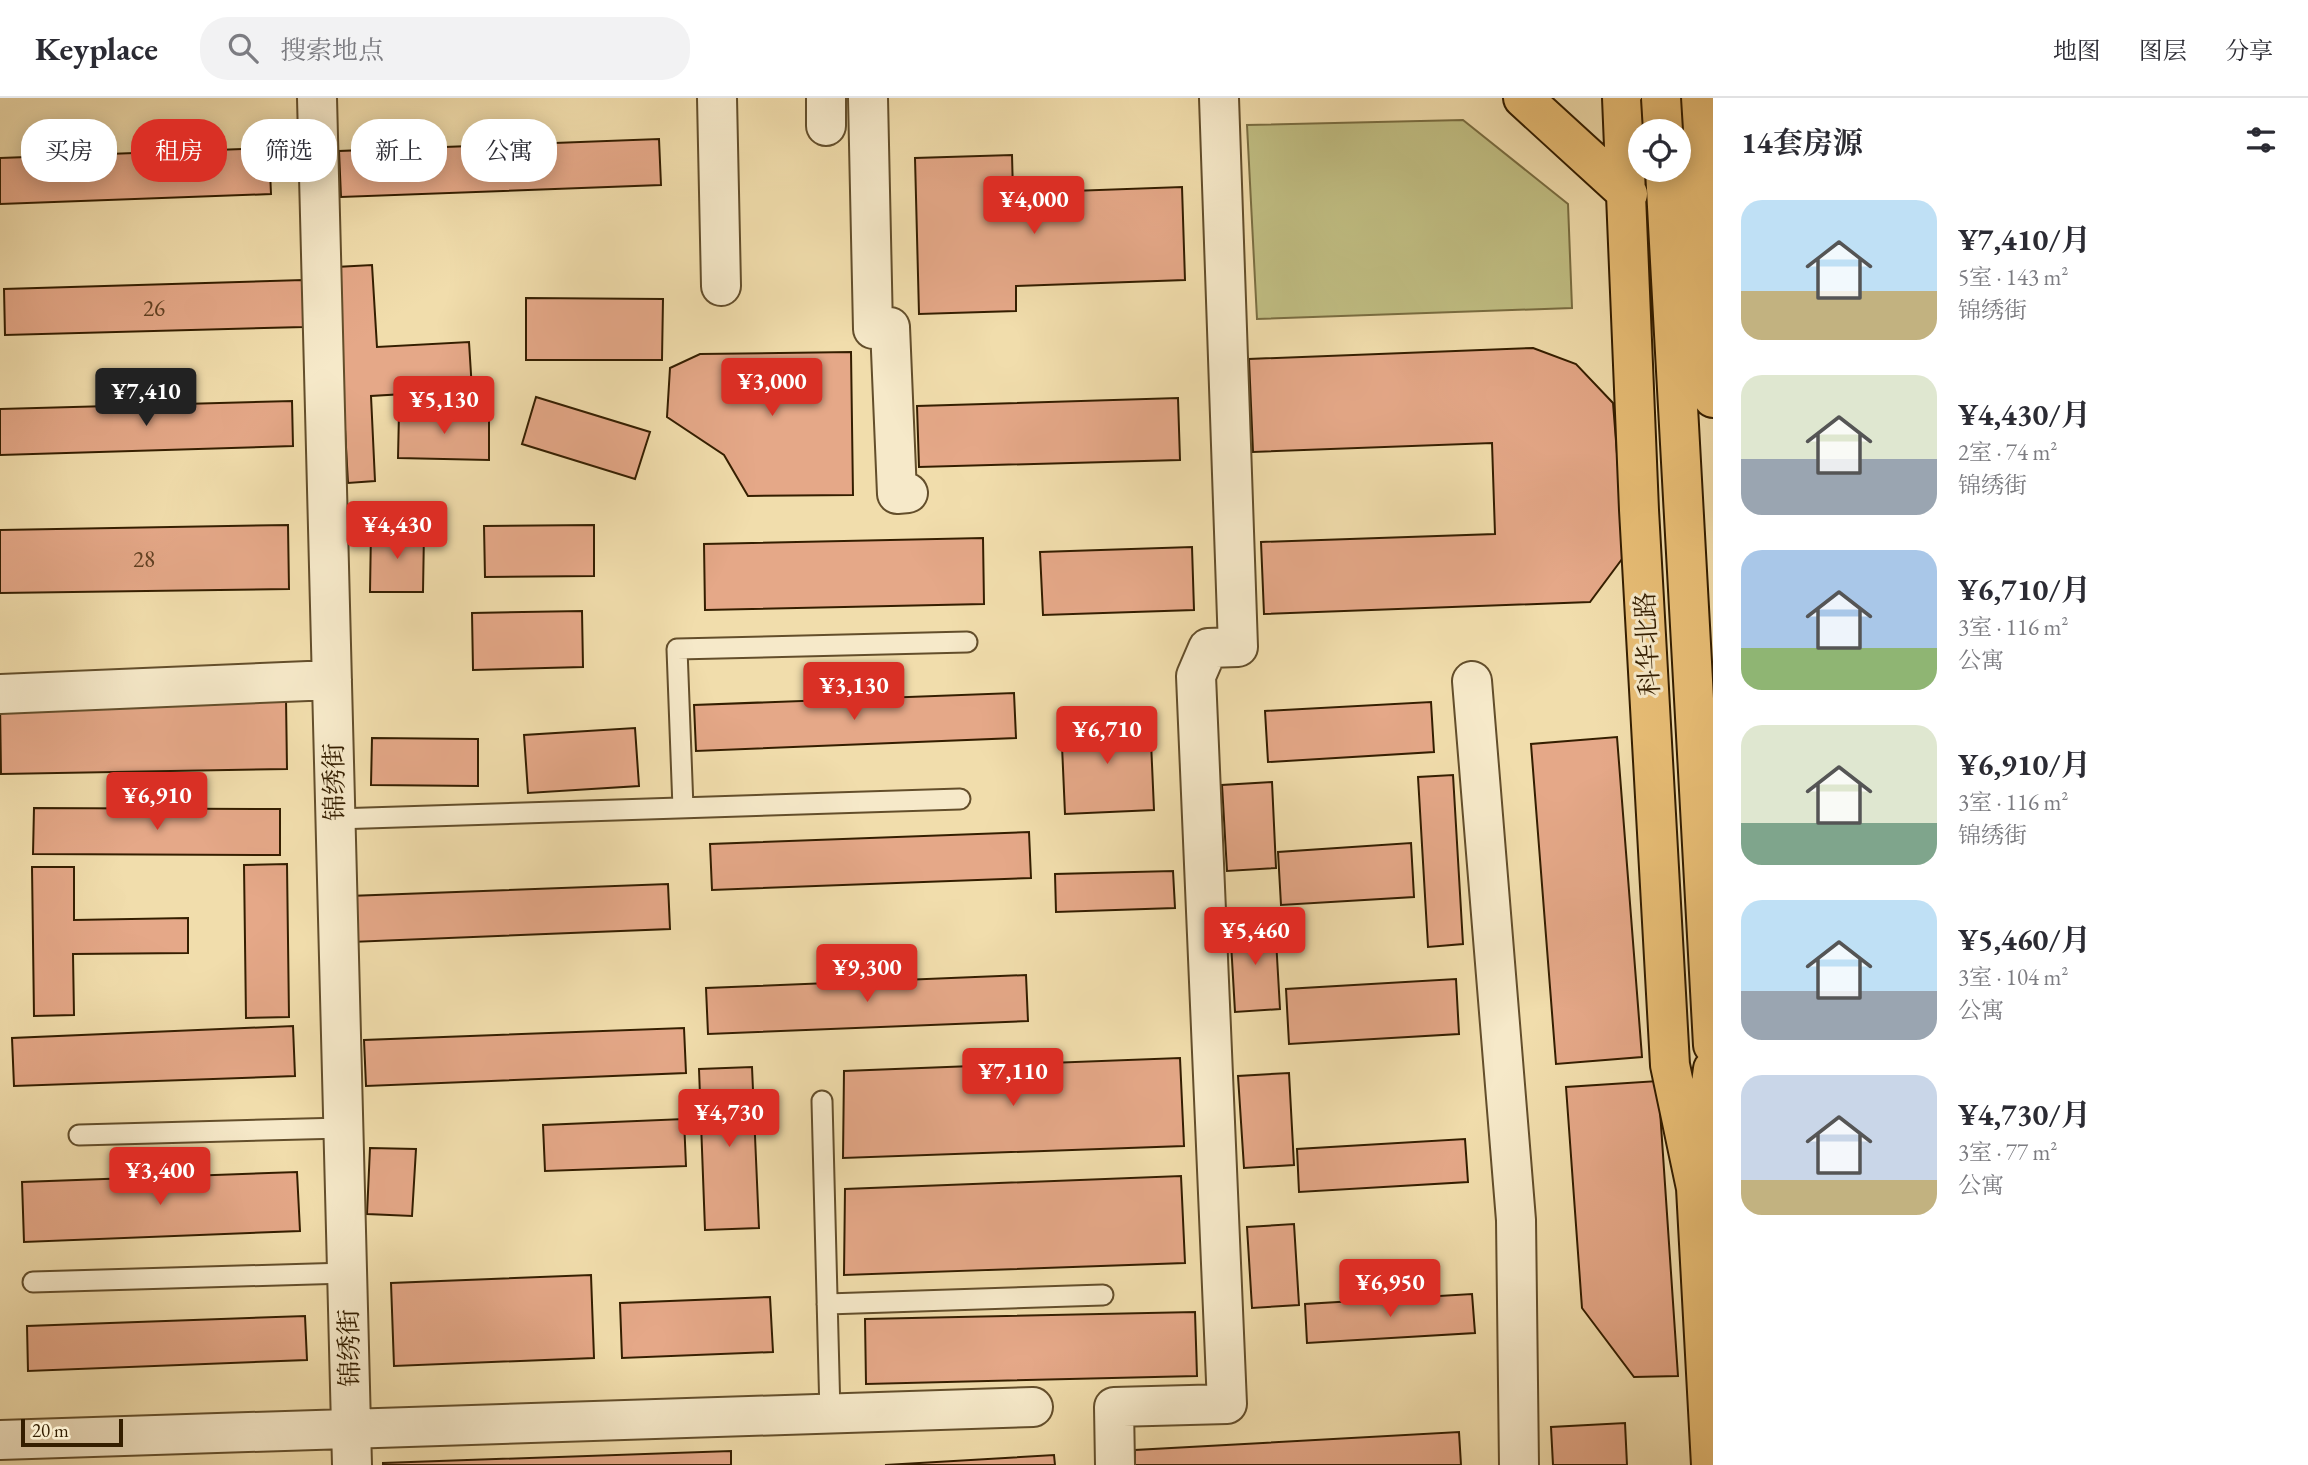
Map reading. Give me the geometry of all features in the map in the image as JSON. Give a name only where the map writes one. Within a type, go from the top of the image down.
[{"type":"main road","points":[[1523,98],[1627,176],[1645,106],[1662,98],[1663,119]]},
{"type":"main road","name":"科华北路","points":[[1622,98],[1639,510],[1670,1065],[1696,1188],[1711,1465]]},
{"type":"main road","points":[[1699,98],[1713,398]]},
{"type":"main road","name":"科华北路","points":[[1666,182],[1713,1045]]},
{"type":"main road","name":"科华北路","points":[[1696,1188],[1713,1069]]},
{"type":"street","name":"锦绣街","points":[[317,98],[351,1447]]},
{"type":"street","points":[[717,98],[721,286]]},
{"type":"street","points":[[868,98],[873,329],[890,327],[897,494],[908,493]]},
{"type":"street","points":[[1115,1465],[1114,1406],[1227,1404],[1196,676],[1208,648],[1238,647],[1219,98]]},
{"type":"street","points":[[0,694],[332,680]]},
{"type":"street","points":[[1472,681],[1516,1220],[1520,1465]]},
{"type":"street","points":[[0,1440],[351,1447],[830,1414],[1032,1406]]},
{"type":"lane","points":[[683,808],[677,649],[967,642]]},
{"type":"lane","points":[[335,818],[960,799]]},
{"type":"lane","points":[[822,1101],[830,1414]]},
{"type":"lane","points":[[79,1135],[343,1128]]},
{"type":"lane","points":[[33,1282],[347,1273]]},
{"type":"lane","points":[[827,1304],[1103,1295]]},
{"type":"shaded area","points":[[1463,120],[1568,204],[1572,308],[1257,319],[1247,125]]},
{"type":"building","points":[[659,139],[661,185],[341,197],[339,151],[351,151],[351,182],[447,182],[447,147],[461,146],[461,182],[557,182],[557,143]]},
{"type":"building","points":[[241,149],[241,182],[270,182],[271,194],[0,204],[0,158],[21,157],[21,182],[117,182],[117,154],[131,153],[131,182],[227,182],[227,150]]},
{"type":"building","points":[[1012,155],[1013,193],[1182,187],[1185,280],[1016,286],[1016,311],[919,314],[915,158]]},
{"type":"building","points":[[372,265],[377,347],[469,342],[472,390],[371,396],[375,481],[348,483],[336,267]]},
{"type":"building","points":[[303,280],[304,327],[5,335],[4,289]]},
{"type":"building","points":[[526,298],[663,299],[662,360],[526,360]]},
{"type":"building","points":[[1533,348],[1576,364],[1613,403],[1625,555],[1590,602],[1264,614],[1261,542],[1495,534],[1492,443],[1253,452],[1249,359]]},
{"type":"building","points":[[851,352],[853,495],[748,496],[724,455],[667,417],[670,368],[700,354]]},
{"type":"building","points":[[536,397],[650,432],[635,479],[522,444]]},
{"type":"building","points":[[1178,398],[1180,460],[919,467],[917,406]]},
{"type":"building","points":[[292,401],[293,446],[0,455],[0,409]]},
{"type":"building","points":[[399,412],[489,413],[489,460],[398,458]]},
{"type":"building","points":[[288,525],[289,589],[0,593],[0,530]]},
{"type":"building","points":[[594,525],[594,576],[485,577],[484,526]]},
{"type":"building","points":[[371,530],[424,532],[423,592],[370,592]]},
{"type":"building","points":[[983,538],[984,604],[705,610],[704,544]]},
{"type":"building","points":[[1192,547],[1194,610],[1043,615],[1040,552]]},
{"type":"building","points":[[582,611],[583,667],[473,670],[472,613]]},
{"type":"building","points":[[1014,693],[1016,738],[696,751],[694,705]]},
{"type":"building","points":[[286,698],[287,769],[1,774],[0,703]]},
{"type":"building","points":[[1431,702],[1434,752],[1268,762],[1265,711]]},
{"type":"building","points":[[1150,719],[1154,810],[1065,814],[1061,723]]},
{"type":"building","points":[[635,728],[639,786],[528,793],[524,735]]},
{"type":"building","points":[[1617,737],[1642,1057],[1556,1064],[1531,744]]},
{"type":"building","points":[[372,738],[478,739],[478,786],[371,785]]},
{"type":"building","points":[[1453,775],[1463,944],[1428,947],[1418,777]]},
{"type":"building","points":[[1272,782],[1276,868],[1227,871],[1222,785]]},
{"type":"building","points":[[34,808],[280,809],[280,855],[33,854]]},
{"type":"building","points":[[1029,832],[1031,878],[712,890],[710,844]]},
{"type":"building","points":[[1411,843],[1414,897],[1281,905],[1278,852]]},
{"type":"building","points":[[287,864],[289,1017],[246,1018],[244,865]]},
{"type":"building","points":[[32,867],[74,867],[74,920],[188,918],[188,953],[73,954],[74,1015],[34,1016]]},
{"type":"building","points":[[1173,871],[1175,908],[1056,912],[1055,874]]},
{"type":"building","points":[[668,884],[670,929],[351,942],[349,896]]},
{"type":"building","points":[[1275,922],[1280,1009],[1235,1012],[1230,925]]},
{"type":"building","points":[[1026,975],[1028,1021],[708,1034],[706,988]]},
{"type":"building","points":[[1456,979],[1459,1034],[1289,1044],[1286,989]]},
{"type":"building","points":[[293,1026],[295,1076],[14,1086],[12,1038]]},
{"type":"building","points":[[684,1028],[686,1073],[366,1086],[364,1040]]},
{"type":"building","points":[[1180,1058],[1184,1146],[843,1158],[844,1071]]},
{"type":"building","points":[[752,1067],[759,1228],[705,1230],[699,1069]]},
{"type":"building","points":[[1289,1073],[1294,1165],[1244,1168],[1238,1076]]},
{"type":"building","points":[[1658,1081],[1678,1376],[1634,1377],[1582,1308],[1566,1087]]},
{"type":"building","points":[[684,1119],[686,1166],[545,1171],[543,1125]]},
{"type":"building","points":[[1465,1139],[1468,1182],[1299,1192],[1297,1149]]},
{"type":"building","points":[[370,1148],[416,1149],[412,1216],[367,1214]]},
{"type":"building","points":[[297,1172],[300,1231],[24,1242],[22,1182]]},
{"type":"building","points":[[1181,1176],[1185,1263],[844,1275],[845,1189]]},
{"type":"building","points":[[1294,1224],[1299,1305],[1252,1308],[1247,1227]]},
{"type":"building","points":[[591,1275],[594,1358],[394,1366],[391,1283]]},
{"type":"building","points":[[1472,1294],[1475,1333],[1307,1343],[1305,1304]]},
{"type":"building","points":[[770,1297],[773,1352],[622,1358],[620,1303]]},
{"type":"building","points":[[1195,1312],[1197,1376],[866,1384],[865,1319]]},
{"type":"building","points":[[305,1316],[307,1360],[28,1371],[27,1326]]},
{"type":"building","points":[[1625,1423],[1627,1465],[1553,1465],[1551,1427]]},
{"type":"building","points":[[1459,1432],[1461,1465],[1135,1465],[1135,1450]]},
{"type":"building","points":[[731,1451],[731,1465],[383,1465],[383,1463]]},
{"type":"building","points":[[1054,1455],[1055,1465],[885,1465]]}]
